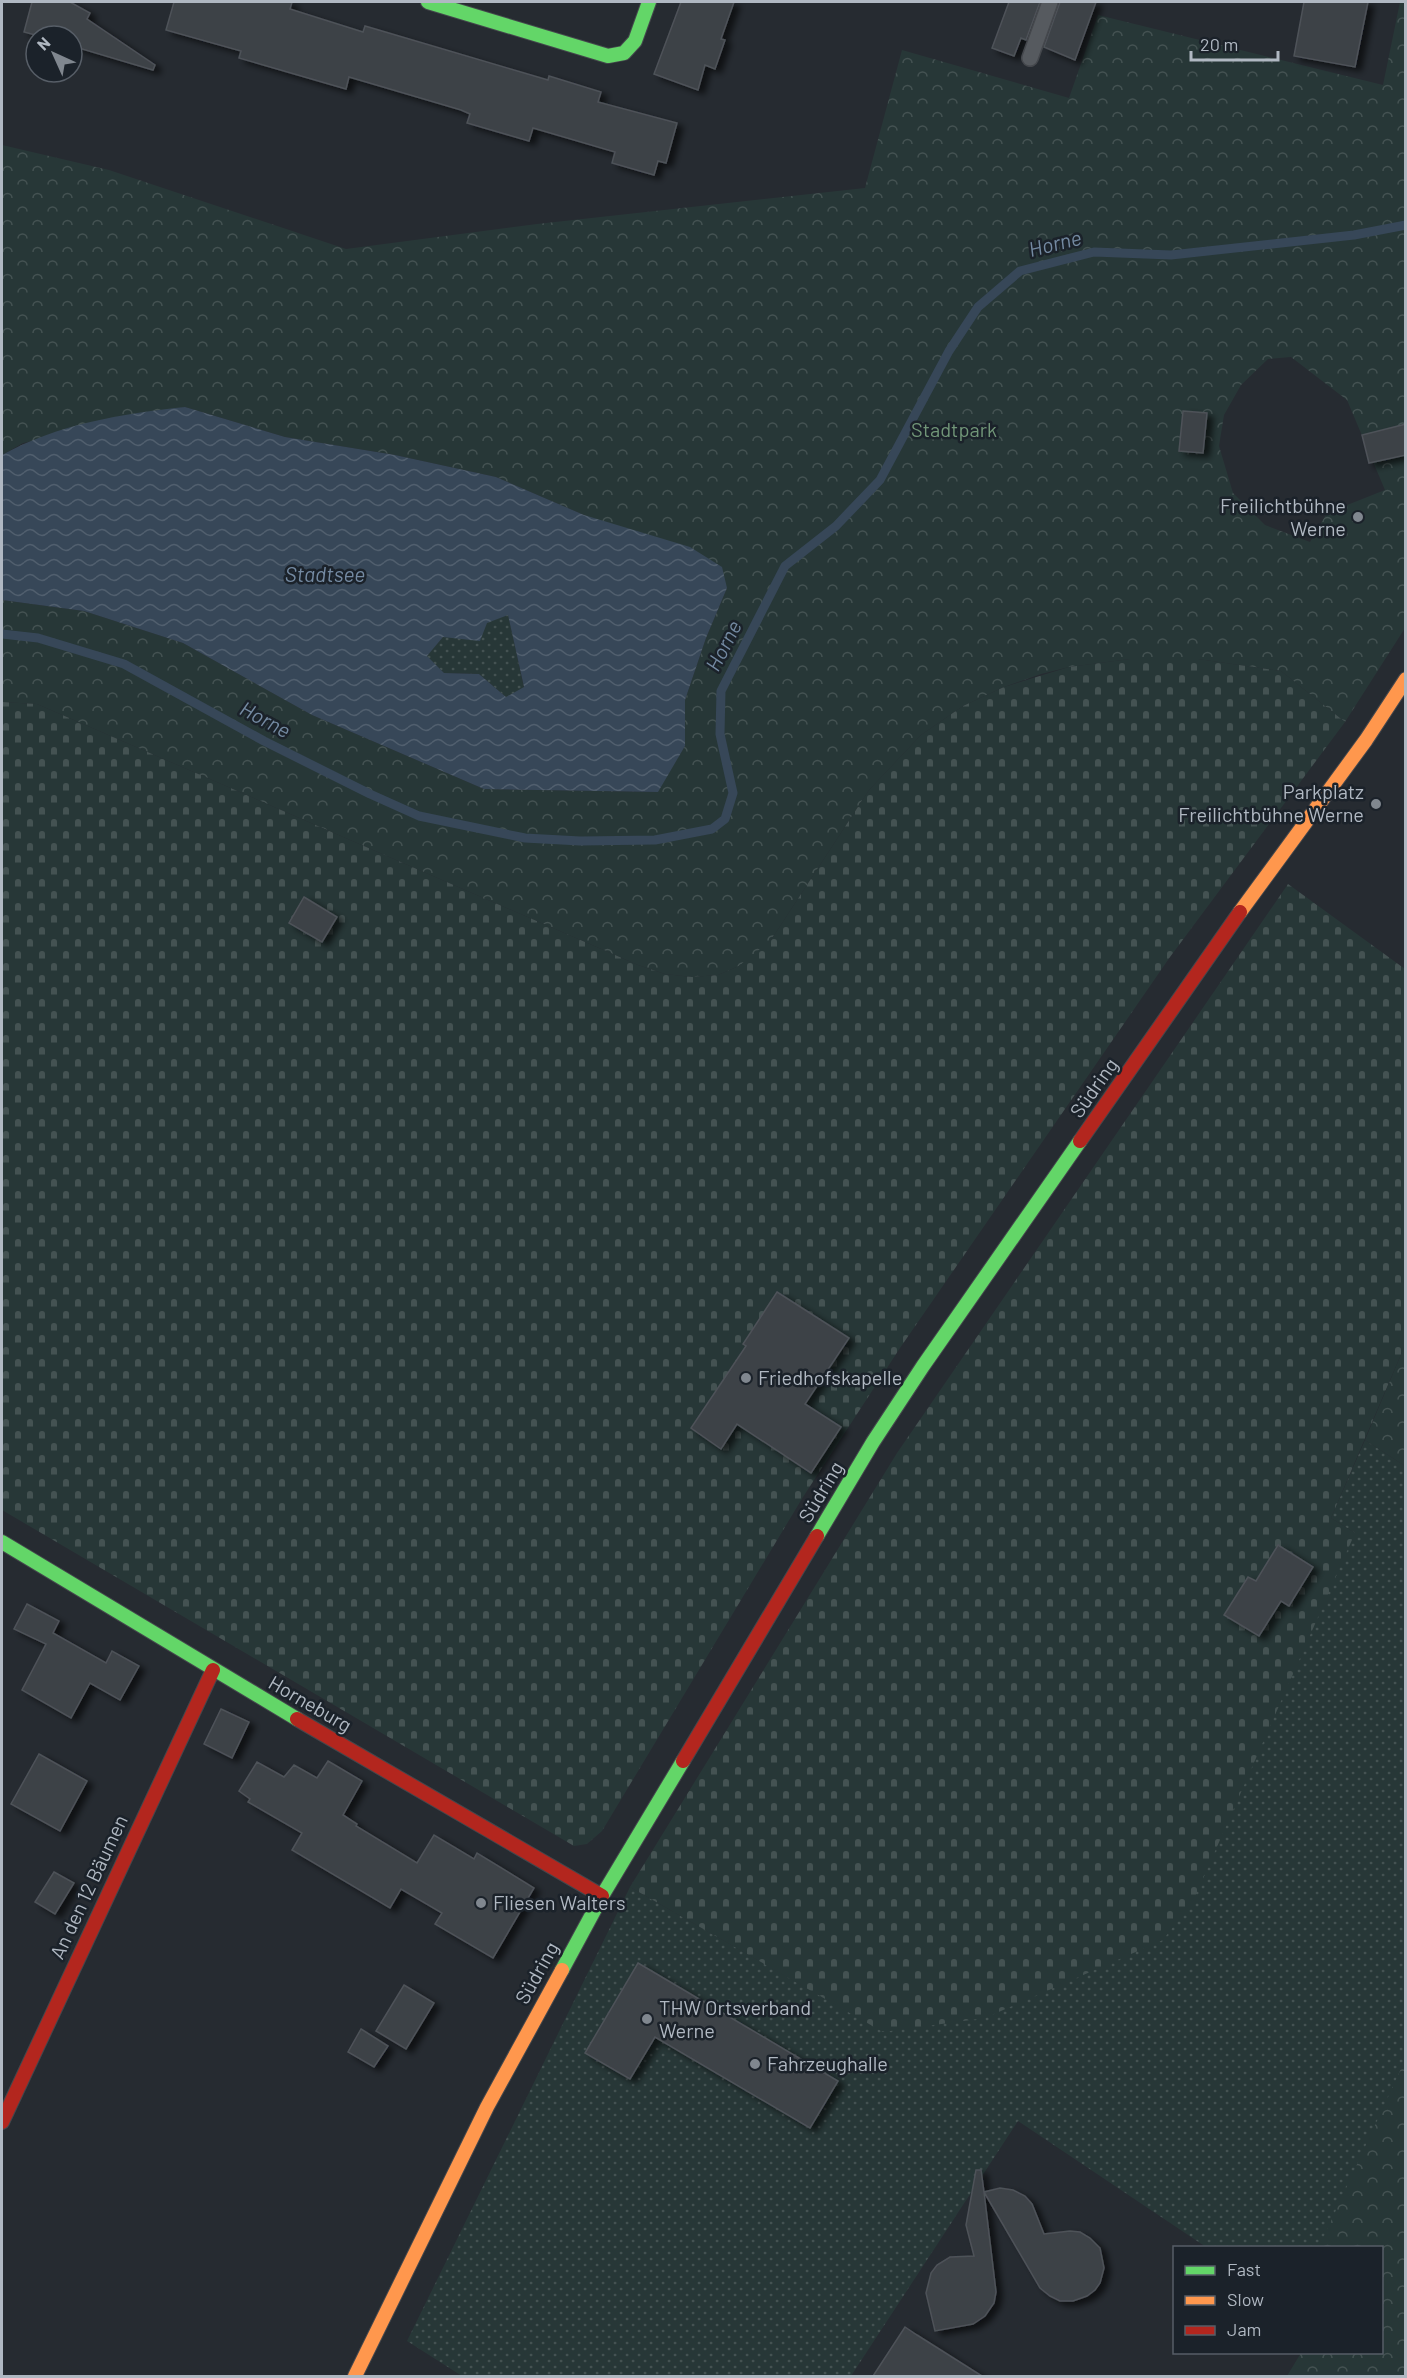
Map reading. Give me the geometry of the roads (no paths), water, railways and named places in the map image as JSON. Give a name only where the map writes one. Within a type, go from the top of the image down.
[{"type":"street","points":[[428,2],[608,56],[624,53],[635,41],[650,2]]},
{"type":"street","name":"Südring","points":[[356,2376],[487,2107],[602,1896],[873,1442],[923,1366],[1259,885],[1366,740],[1406,680]]},
{"type":"street","name":"Horneburg","points":[[2,1542],[213,1670],[602,1896]]},
{"type":"street","name":"An den 12 Bäumen","points":[[2,2122],[213,1670]]},
{"type":"lane","points":[[1030,58],[1050,2]]},
{"type":"water","name":"Stadtsee","points":[[185,407],[285,437],[395,455],[496,477],[584,515],[690,547],[722,567],[727,588],[706,638],[685,700],[685,746],[658,792],[484,789],[312,715],[183,643],[84,611],[2,600],[2,455],[45,435],[68,428],[114,417]],"holes":[[[508,615],[524,687],[506,697],[479,674],[444,673],[427,656],[443,637],[480,641],[487,623]]]},
{"type":"waterway","name":"Horne","points":[[2,634],[38,638],[124,664],[264,741],[419,816],[525,838],[580,841],[655,840],[712,829],[725,819],[733,793],[720,734],[721,691],[785,566],[836,526],[880,480],[949,351],[978,307],[1020,271],[1094,252],[1171,255],[1354,235],[1406,225]]},
{"type":"place","name":"Freilichtbühne Werne","points":[[1358,517]]},
{"type":"place","name":"Parkplatz Freilichtbühne Werne","points":[[1376,804]]},
{"type":"place","name":"Friedhofskapelle","points":[[746,1378]]},
{"type":"place","name":"Fliesen Walters","points":[[481,1903]]},
{"type":"place","name":"THW Ortsverband Werne","points":[[647,2019]]},
{"type":"place","name":"Fahrzeughalle","points":[[755,2064]]},
{"type":"park label","name":"Stadtpark","points":[[954,430]]}]
